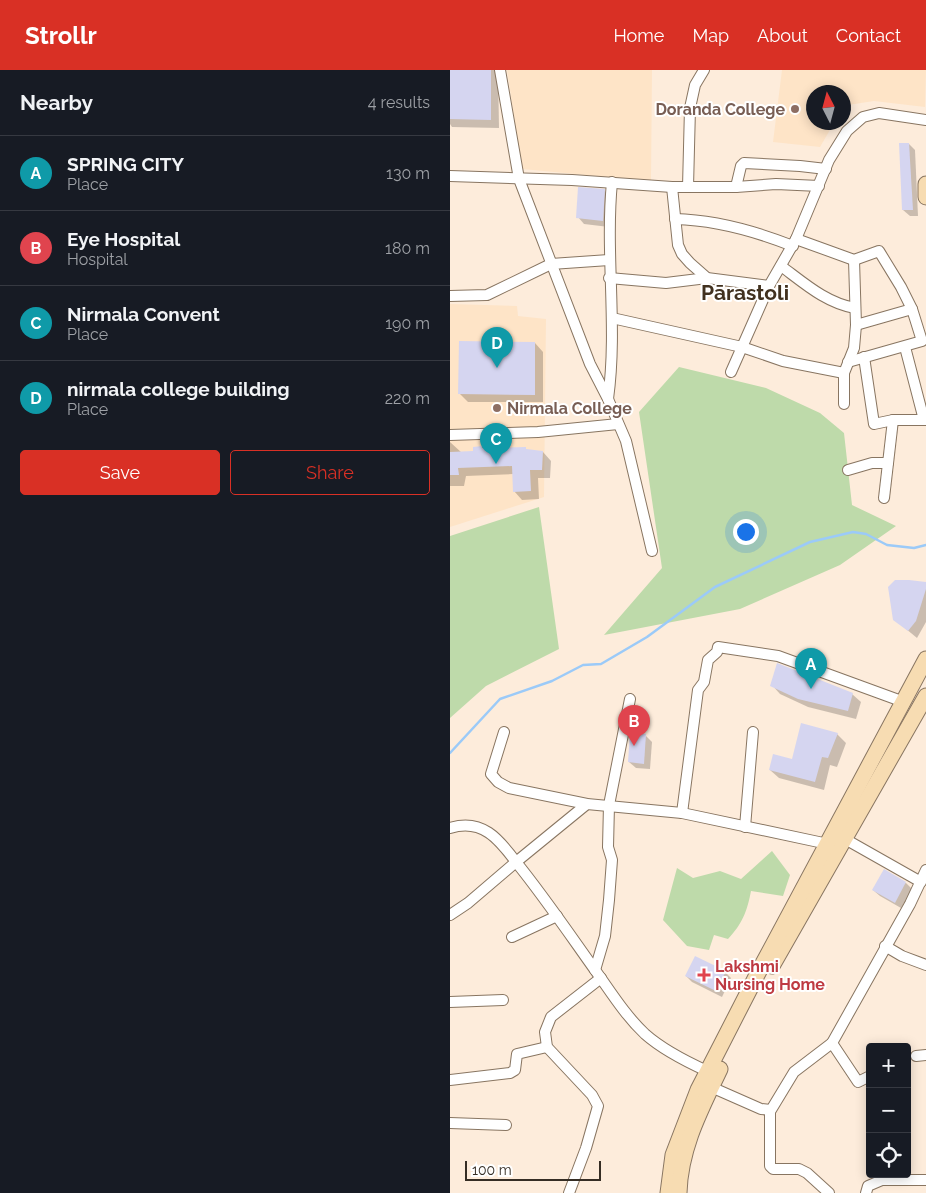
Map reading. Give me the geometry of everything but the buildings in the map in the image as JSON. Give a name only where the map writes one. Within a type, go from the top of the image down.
[{"type":"main road","points":[[668,1193],[670,1168],[677,1140],[707,1071],[758,971],[926,659]]},
{"type":"main road","points":[[679,1193],[682,1157],[711,1087],[762,984],[926,696]]},
{"type":"street","points":[[500,70],[519,179],[590,364],[626,441],[652,551]]},
{"type":"street","points":[[688,188],[690,108],[695,86],[704,70]]},
{"type":"street","points":[[731,372],[769,286],[794,243],[826,169],[840,142],[851,127],[864,117],[886,113],[926,120]]},
{"type":"street","points":[[736,187],[741,166],[744,164],[826,169]]},
{"type":"street","points":[[450,176],[612,182],[688,188],[776,184],[819,186]]},
{"type":"street","points":[[608,399],[614,351],[609,278],[612,182]]},
{"type":"street","points":[[672,187],[676,233],[682,254],[707,278]]},
{"type":"street","points":[[675,219],[733,226],[854,260],[879,251],[912,309],[922,341],[848,362]]},
{"type":"street","points":[[450,296],[487,295],[551,264],[609,260]]},
{"type":"street","points":[[844,404],[844,373],[854,348],[856,325],[854,260]]},
{"type":"street","points":[[781,266],[826,299],[855,308]]},
{"type":"street","points":[[609,278],[666,283],[707,278],[769,286]]},
{"type":"street","points":[[856,325],[912,309]]},
{"type":"street","points":[[612,318],[742,347],[783,362],[844,373]]},
{"type":"street","points":[[864,357],[874,424],[893,420],[925,420],[905,347]]},
{"type":"street","points":[[884,498],[893,420]]},
{"type":"street","points":[[450,435],[538,432],[618,424]]},
{"type":"street","points":[[848,470],[872,463],[888,463]]},
{"type":"street","points":[[682,814],[698,690],[704,682],[708,660],[717,652],[718,647],[778,656],[904,702]]},
{"type":"street","points":[[569,1193],[598,1106],[595,1098],[547,1047],[545,1032],[551,1016],[598,974],[605,936],[612,860],[608,847],[609,805],[630,699]]},
{"type":"street","points":[[504,732],[491,774],[498,782],[522,792],[587,804],[682,814],[828,844]]},
{"type":"street","points":[[745,827],[753,732]]},
{"type":"street","points":[[450,915],[468,903],[587,804]]},
{"type":"street","points":[[450,828],[469,826],[493,834],[500,839],[557,916],[611,994],[645,1034],[667,1051],[707,1071]]},
{"type":"street","points":[[845,839],[921,882]]},
{"type":"street","points":[[829,1193],[807,1173],[799,1170],[773,1169],[770,1166],[770,1110],[794,1072],[832,1043],[926,870]]},
{"type":"street","points":[[512,937],[557,916]]},
{"type":"street","points":[[885,946],[902,956],[926,965]]},
{"type":"street","points":[[450,1002],[503,1000]]},
{"type":"street","points":[[832,1043],[858,1082],[866,1078]]},
{"type":"street","points":[[450,1080],[512,1072],[516,1067],[517,1054],[547,1047]]},
{"type":"street","points":[[711,1087],[761,1109],[770,1110]]},
{"type":"street","points":[[450,1123],[506,1125]]},
{"type":"street","points":[[866,1193],[868,1186],[882,1180],[926,1180]]},
{"type":"shaded area","points":[[507,70],[652,70],[651,181],[522,169]]},
{"type":"shaded area","name":"Doranda College","points":[[782,70],[926,70],[925,107],[874,101],[851,105],[851,85],[806,85],[806,130],[830,130],[820,147],[773,142]]},
{"type":"shaded area","name":"Nirmala College","points":[[450,304],[517,306],[518,316],[546,319],[544,497],[450,527]]},
{"type":"green space","points":[[679,367],[766,388],[820,413],[844,433],[852,505],[896,526],[840,565],[740,609],[604,635],[662,568],[639,412]]},
{"type":"green space","points":[[539,507],[559,649],[486,686],[450,718],[450,536]]},
{"type":"green space","points":[[772,851],[790,875],[783,896],[751,891],[743,917],[728,939],[714,935],[709,950],[687,946],[663,920],[677,868],[693,878],[720,871],[741,879]]},
{"type":"waterway","points":[[450,753],[500,699],[552,681],[583,665],[601,664],[647,637],[715,587],[810,542],[853,532],[866,534],[887,545],[914,548],[926,545]]},
{"type":"place","name":"Doranda College","points":[[795,109]]},
{"type":"place","name":"nirmala college building","points":[[497,368]]},
{"type":"place","name":"Nirmala College","points":[[497,408]]},
{"type":"place","name":"Nirmala Convent","points":[[496,464]]},
{"type":"place","name":"SPRING CITY","points":[[811,689]]},
{"type":"place","name":"Eye Hospital","points":[[634,746]]},
{"type":"place","name":"Lakshmi Nursing Home","points":[[704,975]]},
{"type":"district","name":"Pārastoli","points":[[745,293]]}]
